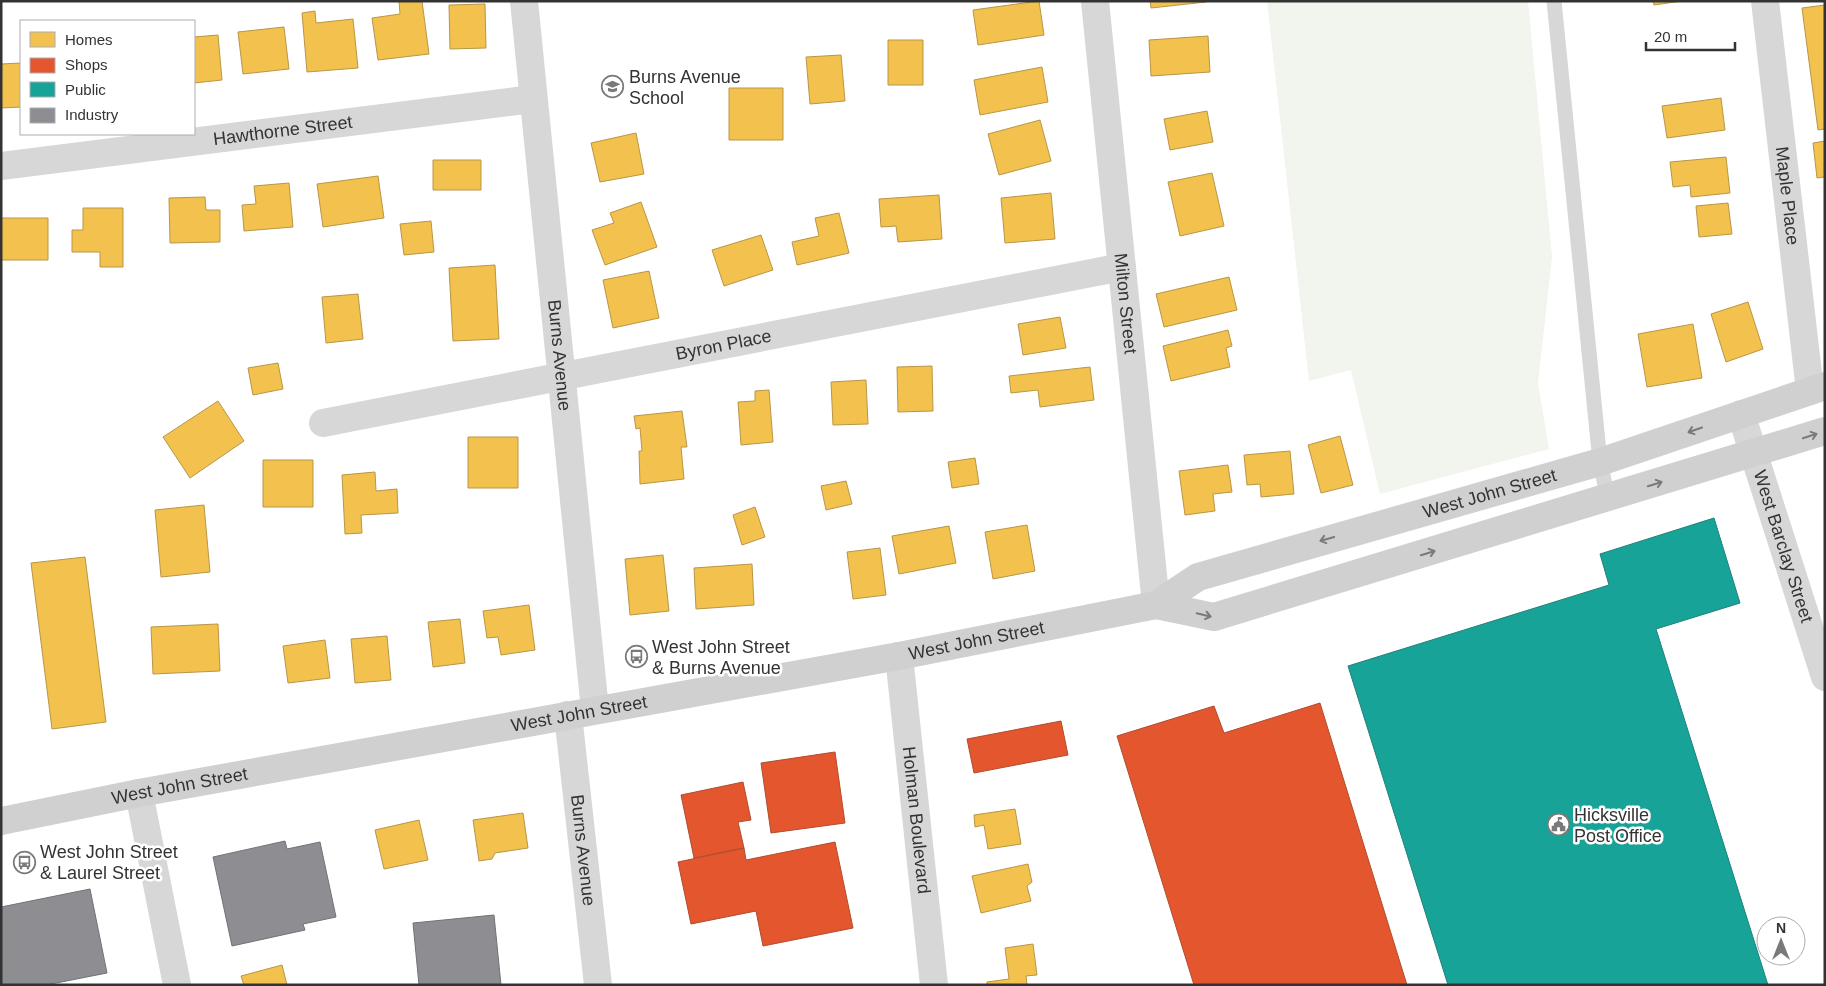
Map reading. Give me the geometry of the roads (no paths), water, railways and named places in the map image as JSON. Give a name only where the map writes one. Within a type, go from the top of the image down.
[{"type":"main road","name":"West John Street","points":[[1,821],[139,793],[899,656],[1156,605],[1198,577],[1600,462],[1817,388]]},
{"type":"main road","name":"West John Street","points":[[1156,605],[1214,618],[1825,431]]},
{"type":"main road","points":[[1358,574],[1363,547],[1374,526]]},
{"type":"street","name":"Burns Avenue","points":[[524,1],[595,710]]},
{"type":"street","name":"Milton Street","points":[[1095,1],[1156,605]]},
{"type":"street","name":"Maple Place","points":[[1765,1],[1817,388]]},
{"type":"street","name":"Hawthorne Street","points":[[1,166],[533,99]]},
{"type":"street","name":"Byron Place","points":[[323,423],[1122,267]]},
{"type":"street","name":"West Barclay Street","points":[[1741,414],[1825,678]]},
{"type":"street","name":"Holman Boulevard","points":[[899,656],[934,985]]},
{"type":"street","name":"Burns Avenue","points":[[568,715],[598,985]]},
{"type":"street","points":[[139,793],[177,985]]},
{"type":"lane","points":[[1554,1],[1600,462],[1608,498]]},
{"type":"place","name":"Burns Avenue School","points":[[613,87]]},
{"type":"place","name":"West John Street & Burns Avenue","points":[[636,657]]},
{"type":"place","name":"Hicksville Post Office","points":[[1558,825]]},
{"type":"place","name":"West John Street & Laurel Street","points":[[24,862]]}]
